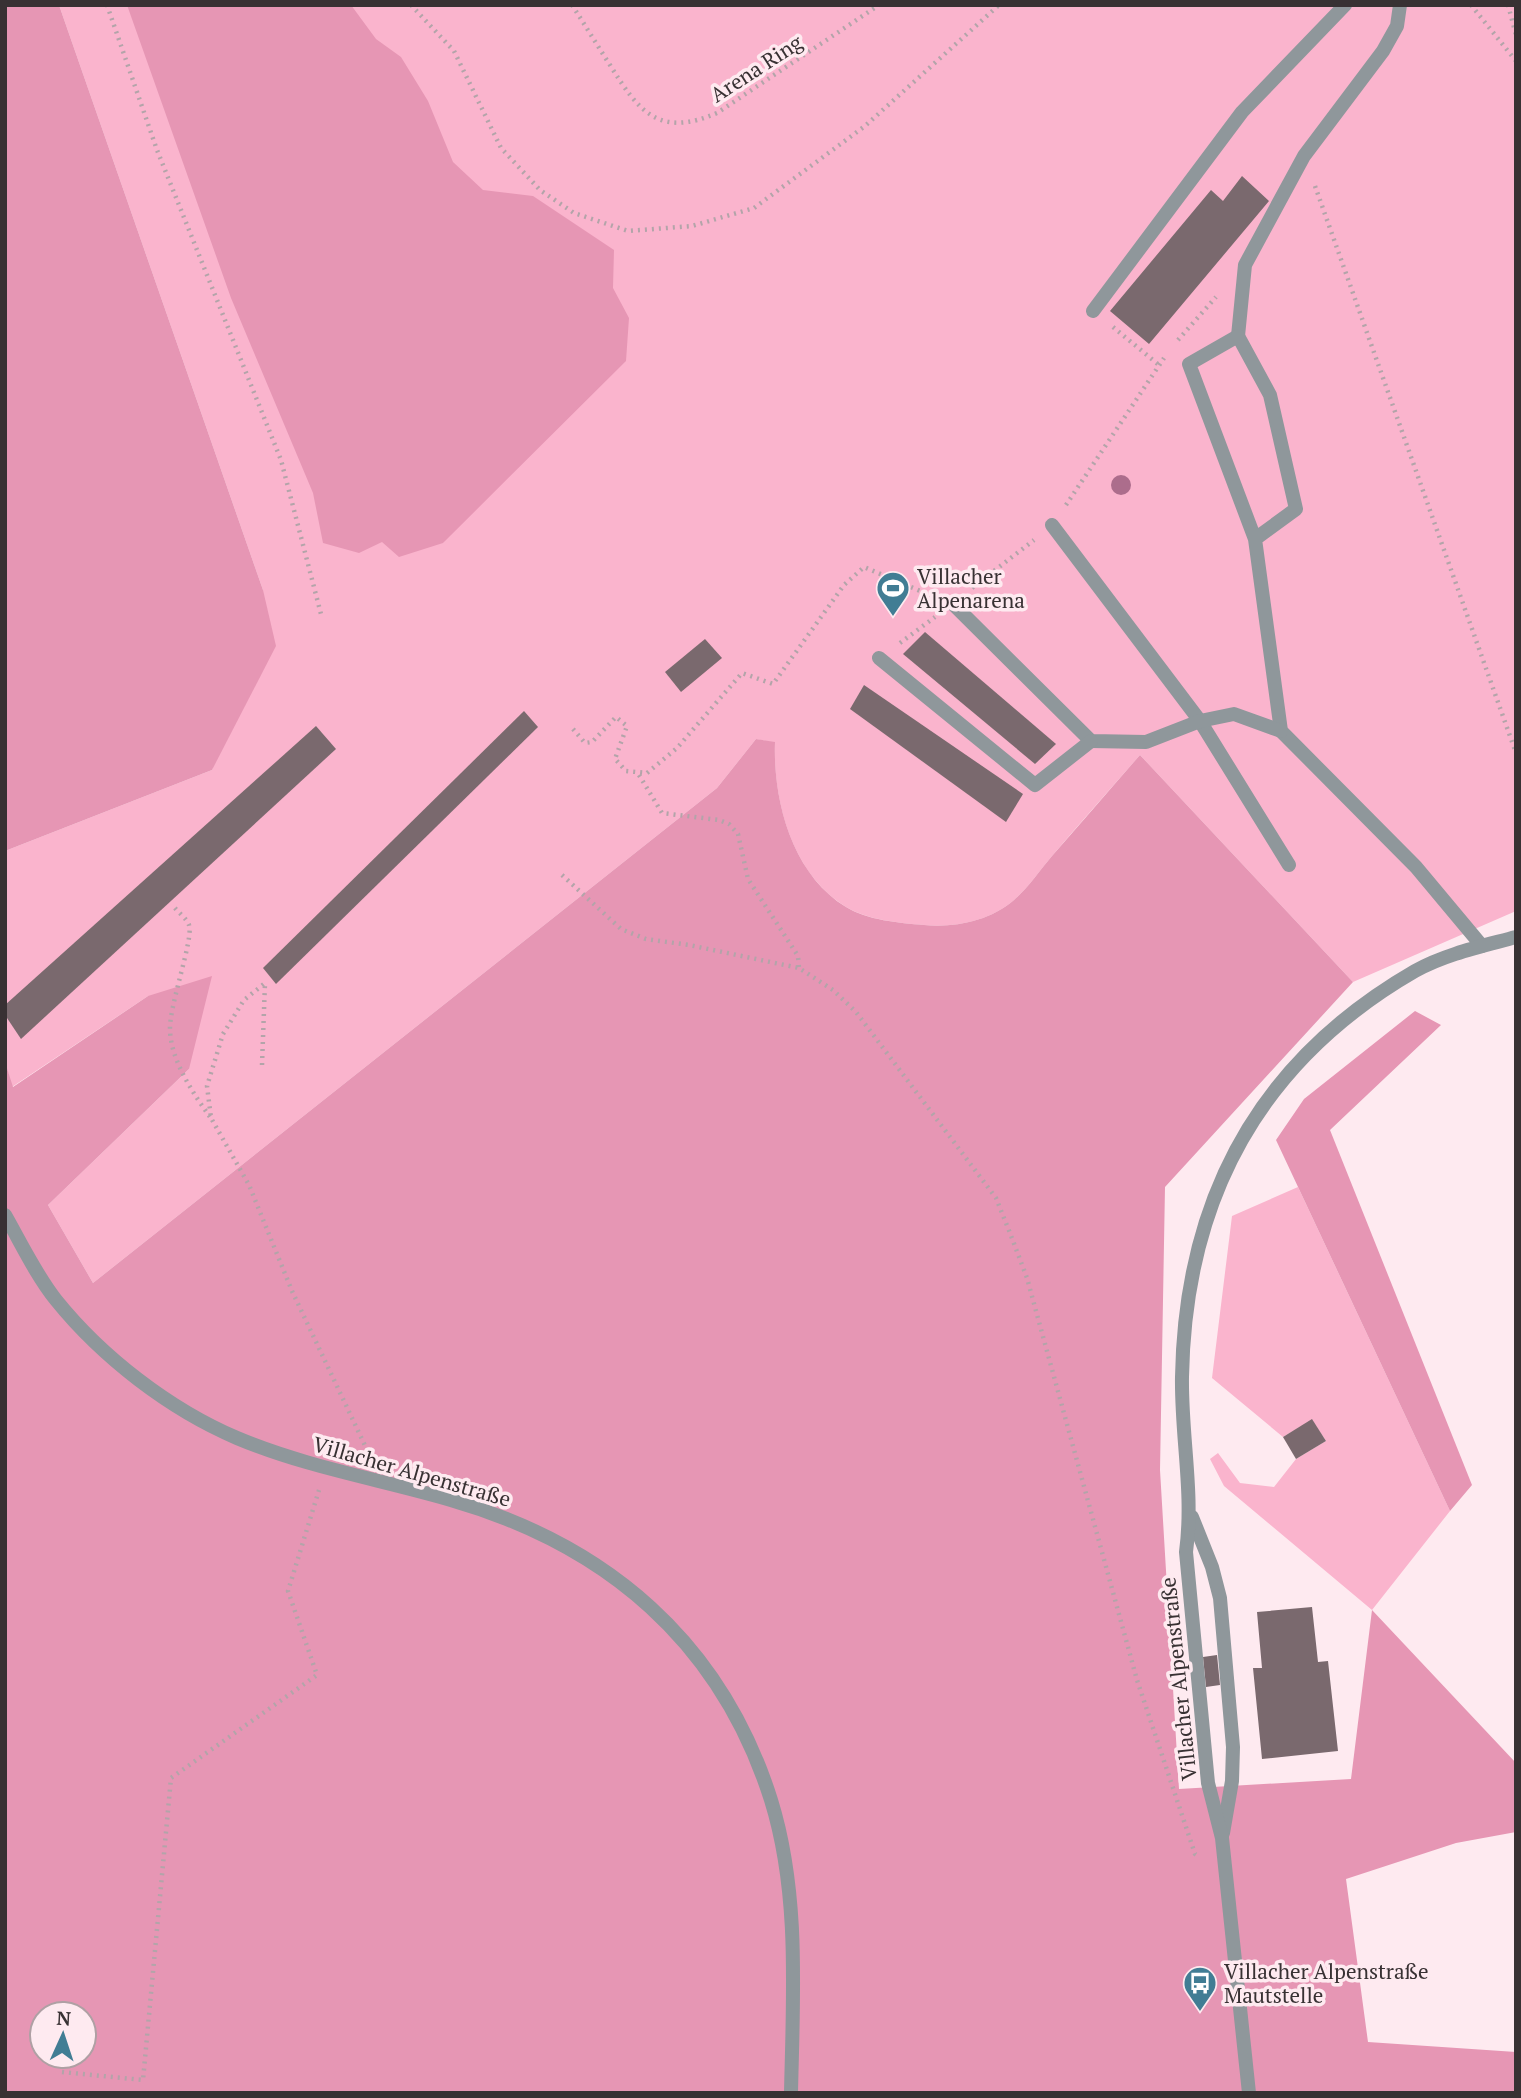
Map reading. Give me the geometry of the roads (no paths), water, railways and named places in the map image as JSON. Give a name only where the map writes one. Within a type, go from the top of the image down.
[{"type":"street","points":[[1093,311],[1242,112],[1345,5]]},
{"type":"street","points":[[1255,539],[1296,509],[1270,395],[1238,336],[1245,265],[1304,156],[1383,51],[1397,26],[1400,5]]},
{"type":"street","points":[[1238,336],[1189,364],[1255,539],[1281,731]]},
{"type":"street","points":[[1052,525],[1200,721],[1289,865]]},
{"type":"street","points":[[953,604],[1091,741]]},
{"type":"street","points":[[879,658],[1035,785],[1091,741],[1146,743],[1200,721],[1234,713],[1281,731],[1416,867],[1482,946]]},
{"type":"street","name":"Villacher Alpenstraße","points":[[1250,2093],[1222,1838],[1208,1783],[1186,1552],[1191,1516],[1182,1378],[1187,1312],[1198,1247],[1229,1162],[1256,1116],[1326,1032],[1417,970],[1482,946],[1516,937]]},
{"type":"street","name":"Villacher Alpenstraße","points":[[5,1215],[55,1299],[110,1357],[172,1403],[235,1437],[325,1469],[452,1500],[562,1542],[614,1575],[658,1614],[710,1674],[745,1733],[771,1801],[787,1881],[794,1973],[791,2093]]},
{"type":"street","name":"Villacher Alpenstraße","points":[[1191,1516],[1212,1567],[1220,1598],[1233,1747],[1233,1781],[1222,1838]]},
{"type":"place","name":"Villacher Alpenarena","points":[[893,618]]},
{"type":"place","name":"Villacher Alpenstraße Mautstelle","points":[[1200,2013]]}]
